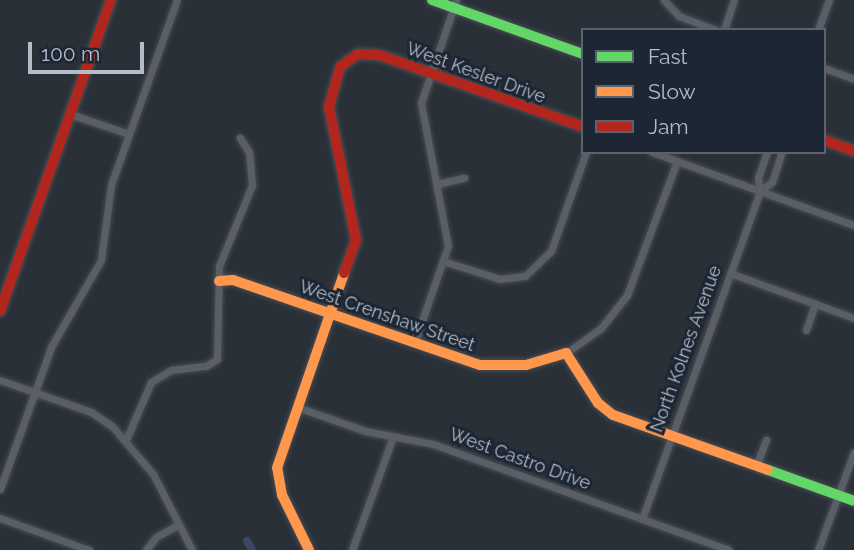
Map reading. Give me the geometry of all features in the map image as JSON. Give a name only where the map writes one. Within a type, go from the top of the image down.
[{"type":"street","points":[[0,311],[111,0]]},
{"type":"street","points":[[0,489],[34,392],[64,319],[101,260],[111,185],[177,0]]},
{"type":"street","points":[[432,0],[455,4],[581,53]]},
{"type":"street","points":[[664,0],[680,16],[711,28]]},
{"type":"street","points":[[725,28],[734,0]]},
{"type":"street","points":[[819,28],[829,0]]},
{"type":"street","points":[[414,344],[443,261],[448,232],[421,103],[429,73],[455,4]]},
{"type":"street","name":"West Kesler Drive","points":[[331,314],[357,228],[329,98],[340,66],[358,54],[379,55],[581,126]]},
{"type":"street","points":[[826,69],[854,79]]},
{"type":"street","points":[[70,114],[129,134]]},
{"type":"street","points":[[126,440],[151,382],[171,370],[206,366],[217,359],[221,258],[252,185],[249,152],[240,138]]},
{"type":"street","points":[[826,142],[854,151]]},
{"type":"street","points":[[443,261],[500,279],[525,276],[551,251],[585,154]]},
{"type":"street","points":[[658,154],[854,225]]},
{"type":"street","name":"North Kolnes Avenue","points":[[642,519],[760,191],[758,178],[766,154]]},
{"type":"street","name":"North Kolnes Avenue","points":[[760,191],[772,182],[781,154]]},
{"type":"street","points":[[677,161],[627,295],[601,328],[566,353],[597,403],[613,415],[854,501]]},
{"type":"street","points":[[437,184],[464,178]]},
{"type":"street","points":[[730,274],[854,318]]},
{"type":"street","name":"West Crenshaw Street","points":[[219,281],[233,280],[414,344],[497,367],[526,365],[566,353]]},
{"type":"street","points":[[806,330],[815,304]]},
{"type":"street","points":[[309,550],[277,477],[331,314]]},
{"type":"street","points":[[0,380],[91,412],[126,440],[153,474],[192,550]]},
{"type":"street","name":"West Castro Drive","points":[[298,407],[393,437],[433,444],[729,550]]},
{"type":"street","points":[[352,550],[393,437]]},
{"type":"street","points":[[756,466],[766,440]]},
{"type":"street","points":[[818,550],[854,452]]},
{"type":"street","points":[[0,518],[89,550]]},
{"type":"street","points":[[146,550],[156,537],[179,524]]},
{"type":"waterway","points":[[247,541],[252,550]]},
{"type":"traffic: fast","points":[[432,0],[581,53]]},
{"type":"traffic: fast","points":[[768,470],[854,501]]},
{"type":"traffic: slow","points":[[309,550],[282,495],[277,468],[344,273]]},
{"type":"traffic: slow","points":[[219,281],[233,280],[480,365],[526,365],[566,353],[598,403],[613,415],[768,470]]},
{"type":"traffic: jam","points":[[0,311],[111,0]]},
{"type":"traffic: jam","points":[[344,273],[356,240],[329,107],[340,67],[358,54],[379,55],[581,126]]},
{"type":"traffic: jam","points":[[826,141],[854,151]]}]
